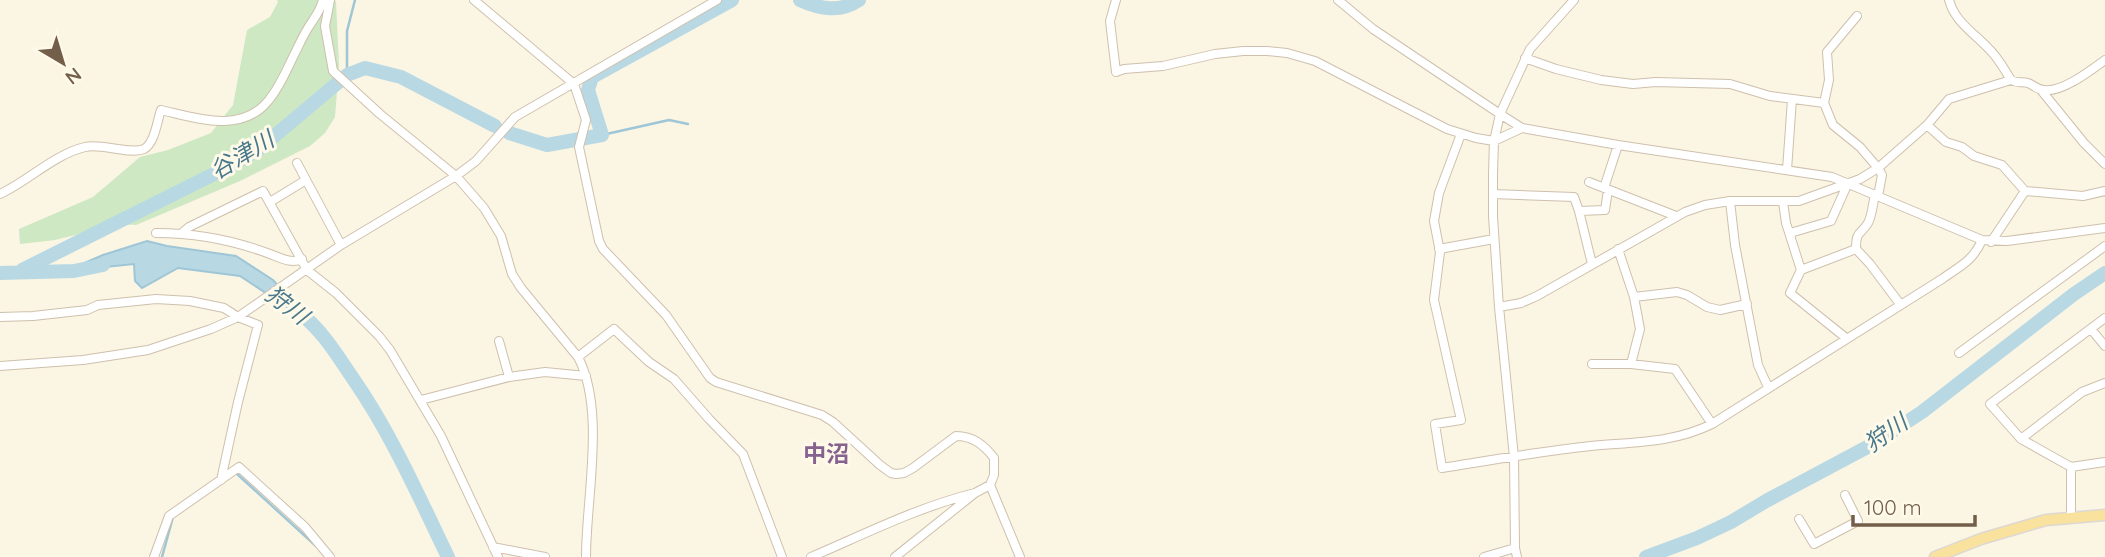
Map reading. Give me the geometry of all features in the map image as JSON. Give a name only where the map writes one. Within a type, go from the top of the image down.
[{"type":"main road","points":[[1935,557],[1981,539],[2046,520],[2105,514]]},
{"type":"street","points":[[0,194],[76,150],[94,146],[136,151],[144,149],[150,143],[161,110],[219,122],[239,120],[256,112],[268,101],[280,83],[308,27],[319,14],[323,0]]},
{"type":"street","points":[[330,0],[325,26],[333,71],[456,176],[484,208],[501,236],[512,274],[579,357],[586,376],[592,410],[586,557]]},
{"type":"street","points":[[474,0],[574,84],[586,120],[579,147],[599,242],[672,324],[710,379],[822,415],[891,473],[904,473],[956,436],[965,436],[978,442],[994,458],[994,475],[990,485],[975,493],[895,557]]},
{"type":"street","points":[[0,366],[93,359],[148,350],[201,333],[242,314],[341,245],[456,176],[476,161],[516,117],[717,0]]},
{"type":"street","points":[[1116,0],[1110,21],[1116,72],[1163,66],[1215,54],[1242,51],[1287,53],[1315,61],[1461,134],[1494,141],[1522,128]]},
{"type":"street","points":[[1338,0],[1373,29],[1522,128],[1832,177],[1992,242],[2105,228]]},
{"type":"street","points":[[1484,557],[1516,553],[1514,457],[1494,239],[1494,141],[1500,114],[1530,49],[1574,0]]},
{"type":"street","points":[[1950,0],[1952,11],[1960,22],[1990,49],[2011,80],[2017,83],[2027,83],[2047,91],[2088,73],[2105,60]]},
{"type":"street","points":[[1857,16],[1826,52],[1829,80],[1824,103],[1833,125],[1860,147],[1882,175],[1867,225],[1856,238],[1856,249],[1900,304]]},
{"type":"street","points":[[1525,58],[1601,80],[1633,84],[1730,84],[1770,96],[1824,103]]},
{"type":"street","points":[[1499,307],[1521,303],[1537,296],[1676,216],[1705,205],[1730,201],[1799,201],[1848,183],[1878,168],[1927,125],[1948,99],[2011,80]]},
{"type":"street","points":[[2041,90],[2084,143],[2105,164]]},
{"type":"street","points":[[1787,170],[1792,99]]},
{"type":"street","points":[[1927,125],[1946,142],[1962,147],[1974,156],[2002,165],[2025,191],[2084,196],[2105,191]]},
{"type":"street","points":[[1461,134],[1439,193],[1434,221],[1439,249],[1434,300],[1461,420],[1435,424],[1442,468],[1592,446],[1635,444],[1691,434],[1712,424],[1971,259],[1982,240]]},
{"type":"street","points":[[1579,211],[1605,210],[1606,189],[1618,145]]},
{"type":"street","points":[[297,163],[341,245]]},
{"type":"street","points":[[270,202],[306,180]]},
{"type":"street","points":[[1589,182],[1676,216]]},
{"type":"street","points":[[1790,233],[1831,221],[1848,183]]},
{"type":"street","points":[[182,233],[189,227],[263,191],[307,270],[336,293],[379,336],[421,400],[441,436],[498,557]]},
{"type":"street","points":[[1992,242],[2025,191]]},
{"type":"street","points":[[1493,194],[1574,197],[1592,264]]},
{"type":"street","points":[[1730,201],[1735,245],[1758,365],[1769,387]]},
{"type":"street","points":[[1783,202],[1801,270],[1790,293],[1846,338]]},
{"type":"street","points":[[156,233],[182,233],[228,240],[291,261],[302,259]]},
{"type":"street","points":[[1439,249],[1494,239]]},
{"type":"street","points":[[1959,353],[2105,246]]},
{"type":"street","points":[[1618,249],[1634,297],[1640,329],[1631,364]]},
{"type":"street","points":[[1801,270],[1856,249]]},
{"type":"street","points":[[1634,297],[1677,292],[1707,307],[1720,310],[1747,304]]},
{"type":"street","points":[[0,317],[87,310],[98,305],[156,299],[190,301],[224,308],[242,314],[258,325],[238,402],[222,481]]},
{"type":"street","points":[[2105,318],[1990,404],[2021,439],[2071,467],[2105,462]]},
{"type":"street","points":[[579,357],[614,328],[649,362],[674,379],[743,454],[782,557]]},
{"type":"street","points":[[2091,329],[2105,346]]},
{"type":"street","points":[[499,341],[509,377]]},
{"type":"street","points":[[1592,364],[1631,364],[1675,369],[1712,424]]},
{"type":"street","points":[[421,400],[509,377],[545,372],[586,376]]},
{"type":"street","points":[[2021,439],[2082,391],[2105,383]]},
{"type":"street","points":[[154,557],[169,516],[239,467],[306,527],[330,557]]},
{"type":"street","points":[[2071,467],[2071,518]]},
{"type":"street","points":[[990,485],[1020,557]]},
{"type":"street","points":[[811,557],[869,531],[975,493]]},
{"type":"street","points":[[1799,519],[1814,544],[1858,521],[1845,495]]},
{"type":"street","points":[[493,547],[545,557]]},
{"type":"green space","points":[[277,0],[336,2],[339,65],[335,117],[325,133],[310,146],[240,181],[136,225],[120,224],[55,240],[20,244],[19,229],[93,197],[140,157],[168,150],[211,133],[233,105],[247,30],[270,17]]},
{"type":"water","points":[[147,241],[236,256],[273,280],[314,325],[240,276],[178,268],[142,288],[135,281],[134,264],[66,271],[103,255]]},
{"type":"waterway","points":[[347,75],[347,31],[355,0]]},
{"type":"waterway","name":"谷津川","points":[[509,133],[547,145],[602,135],[588,90],[592,77],[732,0]]},
{"type":"waterway","name":"谷津川","points":[[800,0],[830,8],[845,7],[859,0]]},
{"type":"waterway","name":"谷津川","points":[[22,270],[259,149],[347,75],[365,68],[401,77],[495,126]]},
{"type":"waterway","points":[[602,135],[669,120],[688,124]]},
{"type":"waterway","name":"狩川","points":[[0,273],[74,271],[103,265]]},
{"type":"waterway","name":"狩川","points":[[1646,557],[1731,522],[1873,444],[1922,412],[2105,273]]},
{"type":"waterway","name":"狩川","points":[[296,310],[314,325],[328,343],[381,422],[448,557]]},
{"type":"waterway","points":[[236,473],[316,546]]},
{"type":"waterway","points":[[162,557],[173,517]]},
{"type":"district","name":"中沼","points":[[826,454]]}]
